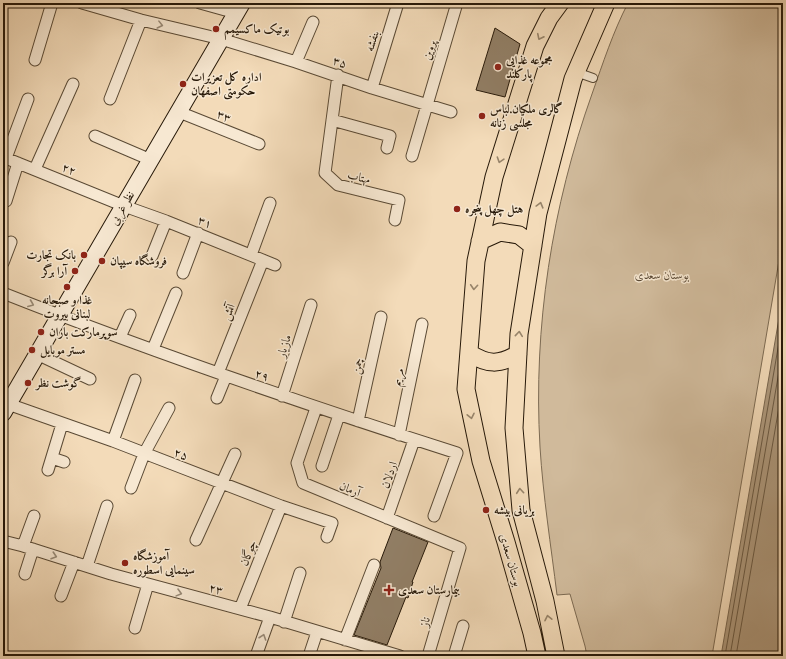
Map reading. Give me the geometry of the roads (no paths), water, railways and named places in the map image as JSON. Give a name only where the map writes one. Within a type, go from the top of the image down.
[{"type":"main road","name":"بوستان سعدی","points":[[537,656],[532,632],[481,461],[466,389],[476,261],[494,177],[535,46],[549,18],[560,3]]},
{"type":"main road","name":"بوستان سعدی","points":[[556,656],[545,601],[521,510],[514,428],[519,334],[538,213],[573,79],[606,3]]},
{"type":"main road","name":"نظر غربی","points":[[6,408],[239,8]]},
{"type":"main road","points":[[480,241],[500,232],[519,234],[533,246]]},
{"type":"main road","points":[[469,353],[480,360],[495,362],[507,360],[518,354]]},
{"type":"street","points":[[34,60],[52,3]]},
{"type":"street","points":[[200,3],[239,8]]},
{"type":"street","name":"بنفشه","points":[[372,88],[398,3]]},
{"type":"street","name":"پروین","points":[[412,156],[457,3]]},
{"type":"street","name":"۳۵","points":[[88,4],[296,62],[338,75],[372,88],[451,112]]},
{"type":"street","points":[[110,99],[141,20]]},
{"type":"street","points":[[296,62],[313,22]]},
{"type":"street","points":[[576,72],[595,80]]},
{"type":"street","name":"مهتاب","points":[[338,75],[325,173],[338,185],[399,200],[395,220]]},
{"type":"street","points":[[35,169],[73,84]]},
{"type":"street","points":[[4,158],[28,99]]},
{"type":"street","name":"۳۳","points":[[179,112],[259,144]]},
{"type":"street","points":[[332,120],[390,136],[387,148]]},
{"type":"street","points":[[95,136],[151,160]]},
{"type":"street","name":"۲۲","points":[[4,158],[35,169],[124,206]]},
{"type":"street","points":[[6,201],[18,163]]},
{"type":"street","points":[[250,255],[270,203]]},
{"type":"street","name":"۳۱","points":[[124,206],[166,221],[276,265]]},
{"type":"street","points":[[152,256],[166,221]]},
{"type":"street","points":[[183,274],[198,234]]},
{"type":"street","points":[[3,263],[11,242]]},
{"type":"street","name":"آتش","points":[[217,398],[222,375],[263,260]]},
{"type":"street","name":"۲۹","points":[[3,293],[222,375],[316,408],[457,453],[434,516]]},
{"type":"street","points":[[153,349],[176,293]]},
{"type":"street","name":"مازیار","points":[[282,396],[310,305]]},
{"type":"street","points":[[120,337],[130,315]]},
{"type":"street","name":"چمن","points":[[358,421],[381,317]]},
{"type":"street","name":"مریم","points":[[399,435],[422,324]]},
{"type":"street","points":[[37,354],[90,378]]},
{"type":"street","points":[[113,441],[135,380]]},
{"type":"street","name":"۲۵","points":[[6,408],[62,424],[113,441],[281,506],[332,523],[327,537]]},
{"type":"street","points":[[132,488],[144,454],[169,408]]},
{"type":"street","name":"آرمان","points":[[316,408],[297,463],[303,483],[460,548]]},
{"type":"street","points":[[322,466],[339,415]]},
{"type":"street","points":[[48,470],[62,424]]},
{"type":"street","name":"اردلان","points":[[387,518],[414,440]]},
{"type":"street","points":[[196,540],[235,454]]},
{"type":"street","points":[[52,458],[64,462]]},
{"type":"street","points":[[87,566],[107,506]]},
{"type":"street","name":"چوگان","points":[[240,609],[281,506]]},
{"type":"street","points":[[25,574],[34,516]]},
{"type":"street","name":"۲۳","points":[[3,541],[148,584],[270,617],[400,656]]},
{"type":"street","name":"ناز","points":[[428,656],[460,548]]},
{"type":"street","points":[[62,596],[74,562]]},
{"type":"street","points":[[345,640],[374,565]]},
{"type":"street","points":[[284,622],[300,573]]},
{"type":"street","points":[[135,628],[148,584]]},
{"type":"street","points":[[256,656],[270,617]]},
{"type":"street","points":[[454,656],[463,626]]},
{"type":"street","points":[[304,654],[317,632]]},
{"type":"water","points":[[783,295],[783,656],[721,656]]},
{"type":"place","name":"بوتیک ماکسیمم","points":[[216,29]]},
{"type":"place","name":"مجموعه غذایی پارکلند","points":[[498,67]]},
{"type":"place","name":"اداره کل تعزیرات حکومتی اصفهان","points":[[183,84]]},
{"type":"place","name":"گالری ملکیان.لباس مجلسی زنانه","points":[[482,116]]},
{"type":"place","name":"هتل چهل پنجره","points":[[457,209]]},
{"type":"place","name":"بانک تجارت","points":[[84,255]]},
{"type":"place","name":"فروشگاه سیپان","points":[[102,261]]},
{"type":"place","name":"آرا برگر","points":[[75,271]]},
{"type":"place","name":"غذا و صبحانه لبنانی بیروت","points":[[67,287]]},
{"type":"place","name":"سوپرمارکت باران","points":[[41,332]]},
{"type":"place","name":"مستر موبایل","points":[[32,350]]},
{"type":"place","name":"گوشت نظر","points":[[28,383]]},
{"type":"place","name":"بریانی بیشه","points":[[486,510]]},
{"type":"place","name":"آموزشگاه سینمایی اسطوره","points":[[125,563]]},
{"type":"place","name":"بیمارستان سعدی","points":[[389,590]]}]
